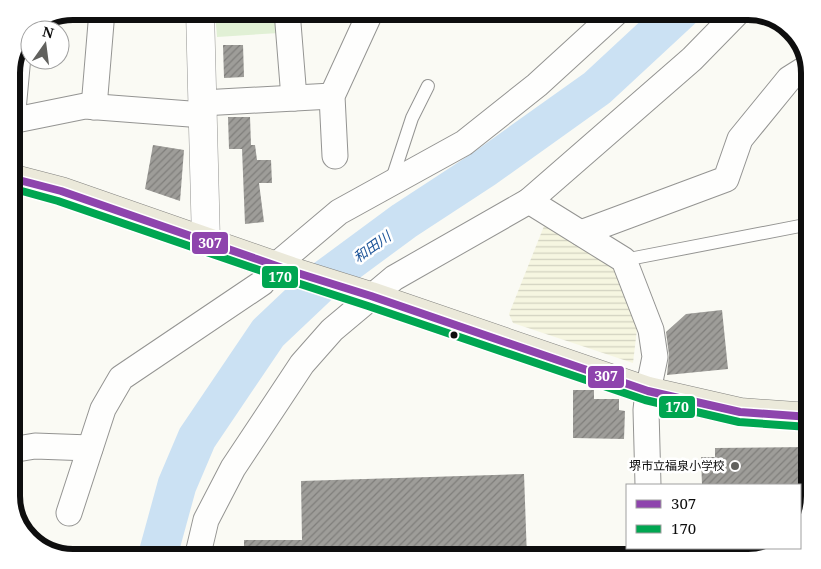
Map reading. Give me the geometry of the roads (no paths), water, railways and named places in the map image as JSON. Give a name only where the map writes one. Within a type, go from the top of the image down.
[{"type":"main road","points":[[20,180],[61,191],[206,242],[648,390],[740,412],[801,416]]},
{"type":"street","points":[[94,107],[101,20]]},
{"type":"street","points":[[200,20],[206,242]]},
{"type":"street","points":[[288,20],[294,98]]},
{"type":"street","points":[[335,156],[332,96],[367,20]]},
{"type":"street","points":[[69,513],[103,409],[121,378],[283,268],[339,212],[464,143],[537,85],[608,20]]},
{"type":"street","points":[[199,549],[206,520],[233,468],[302,364],[362,294],[394,278],[529,201],[692,59],[730,20]]},
{"type":"street","points":[[581,233],[726,179],[740,139],[789,79],[801,71]]},
{"type":"street","points":[[20,119],[85,106],[203,109],[294,98],[332,96]]},
{"type":"street","points":[[529,201],[624,260],[651,330],[655,357],[646,410],[648,484]]},
{"type":"street","points":[[20,448],[35,446],[90,448]]},
{"type":"lane","points":[[390,184],[412,118],[428,86]]},
{"type":"lane","points":[[624,260],[801,226]]},
{"type":"waterway","name":"和田川","points":[[159,549],[177,485],[197,438],[268,333],[324,280],[404,221],[485,168],[597,88],[670,20]]},
{"type":"place","name":"堺市立福泉小学校","points":[[735,466]]}]
